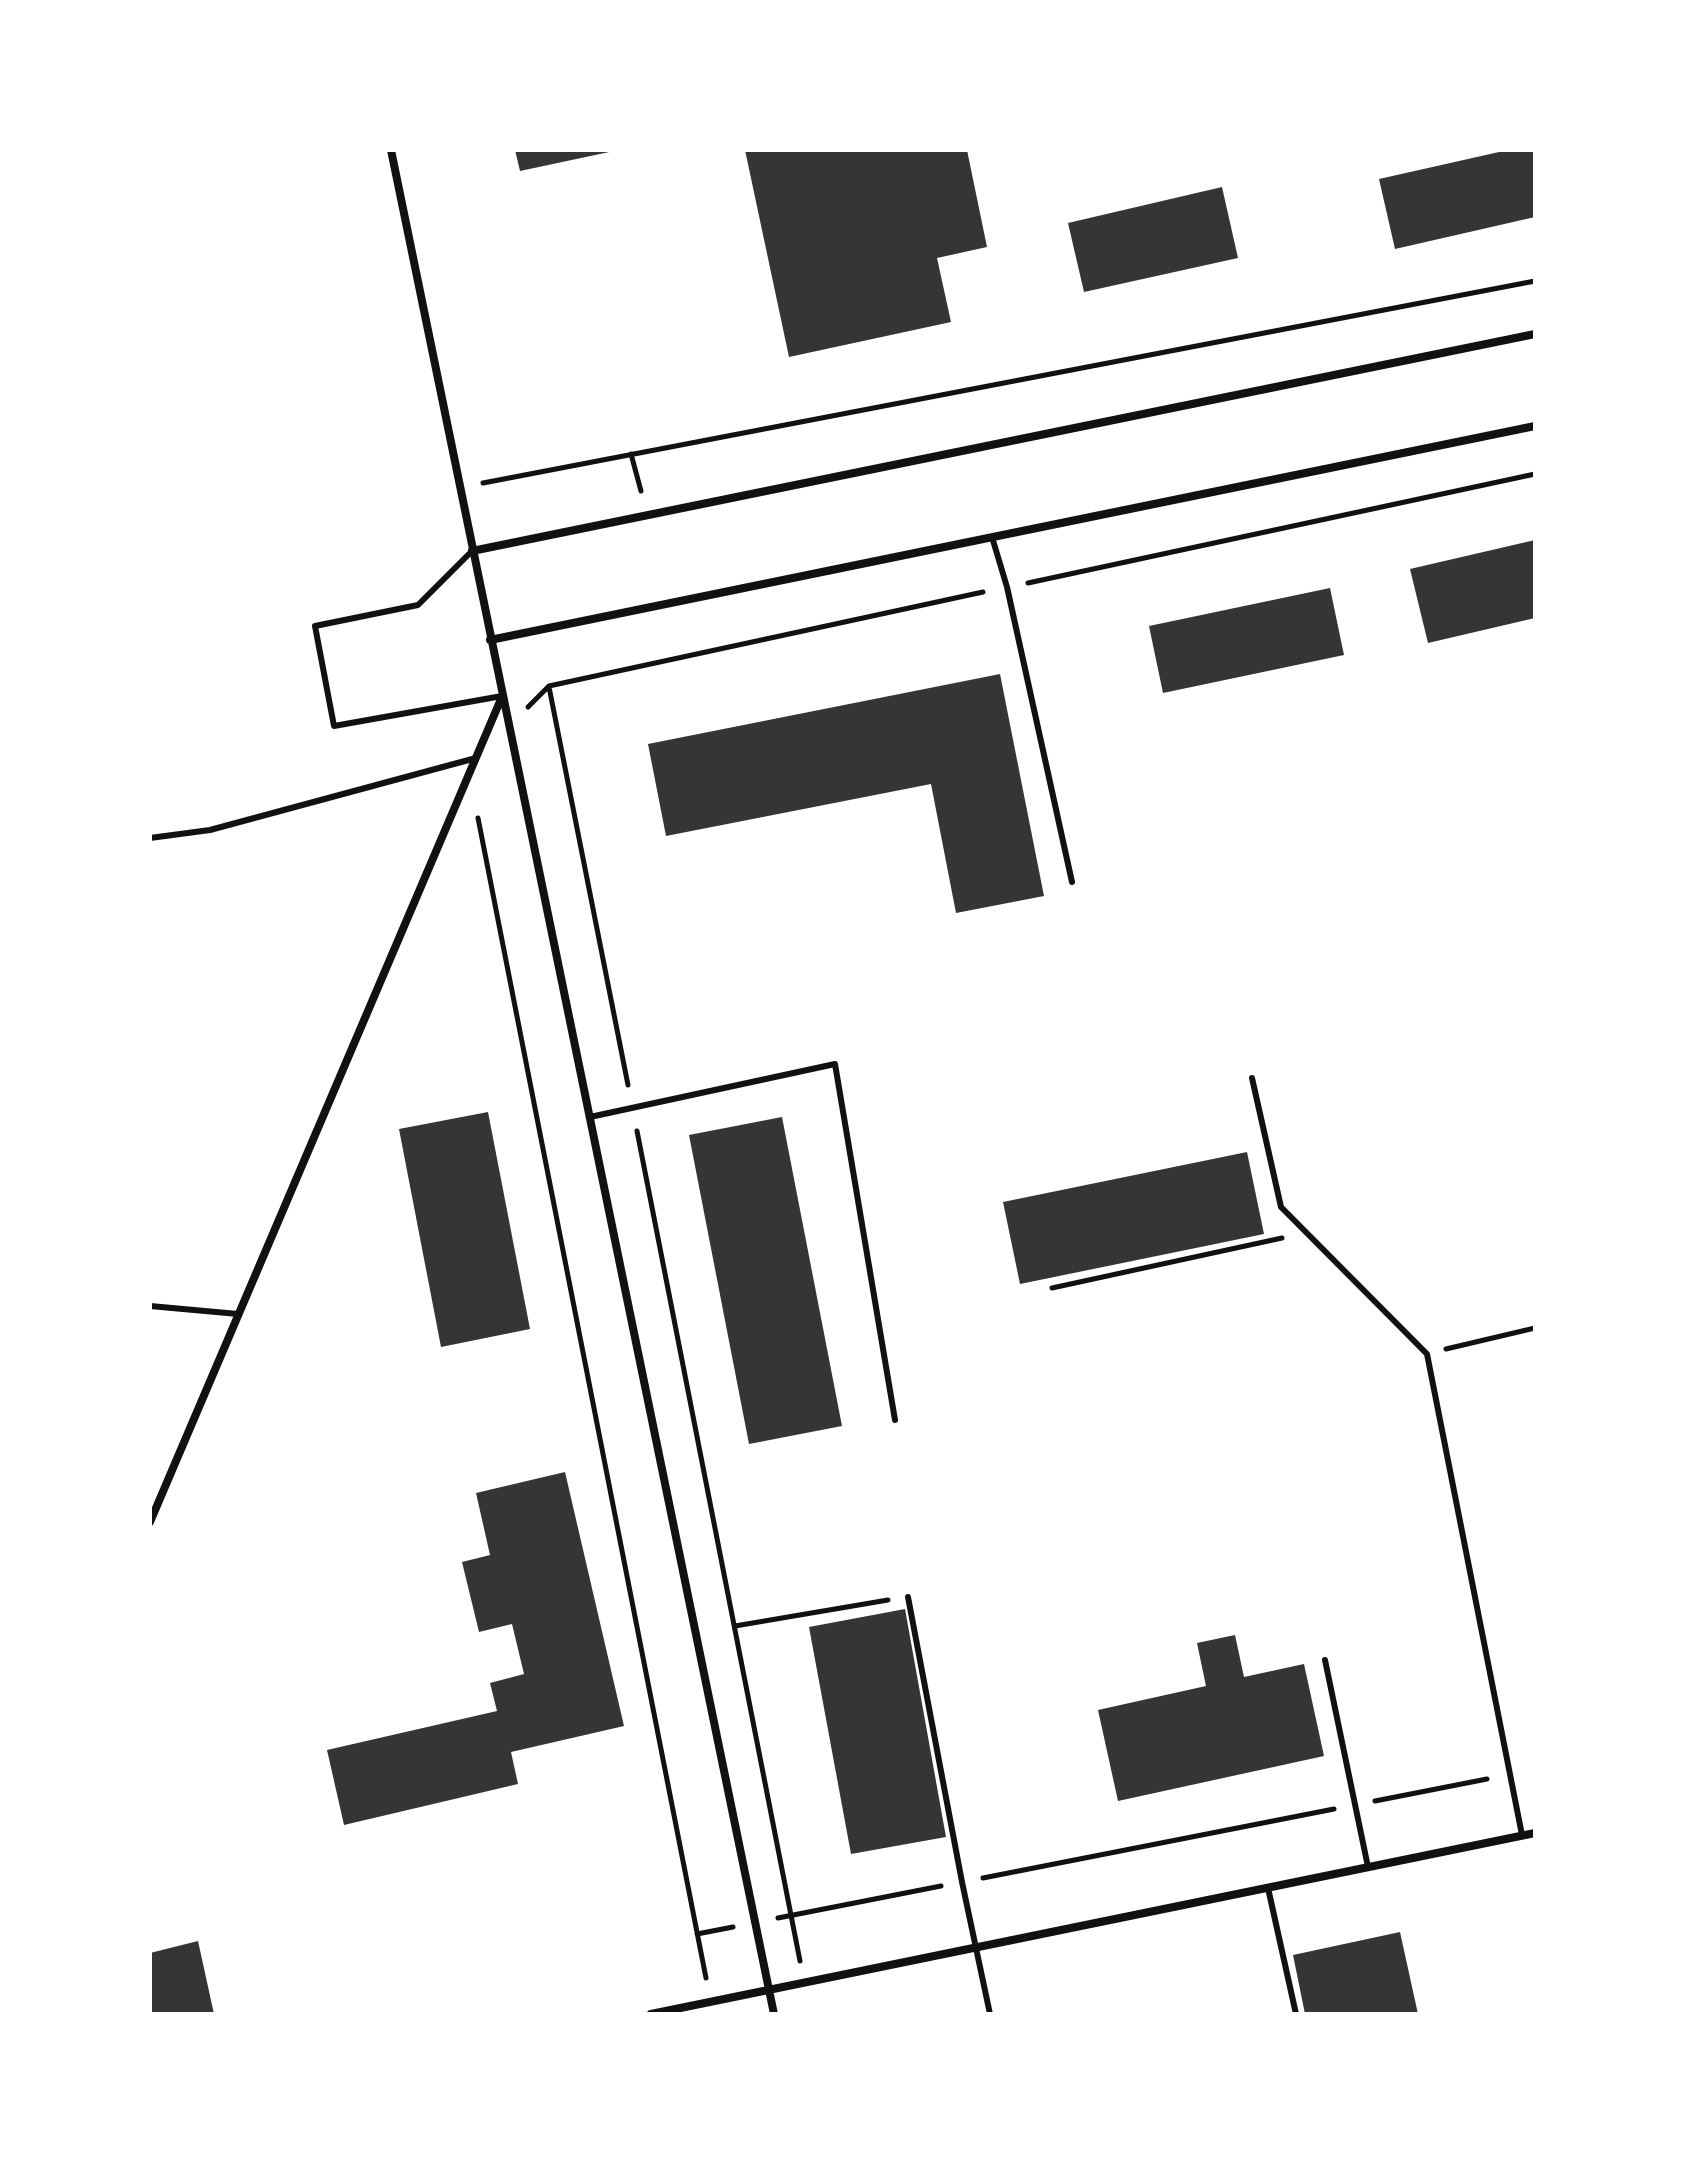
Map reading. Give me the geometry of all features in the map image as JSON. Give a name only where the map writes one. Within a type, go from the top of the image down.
[{"type":"street","points":[[391,150],[774,2014]]},
{"type":"street","points":[[472,551],[1535,334]]},
{"type":"street","points":[[490,640],[1535,426]]},
{"type":"street","points":[[150,1522],[502,696]]},
{"type":"street","points":[[651,2014],[1535,1833]]},
{"type":"lane","points":[[992,537],[1007,587],[1072,882]]},
{"type":"lane","points":[[472,551],[418,605],[315,626],[334,726],[502,696]]},
{"type":"lane","points":[[150,838],[210,830],[478,758]]},
{"type":"lane","points":[[590,1117],[835,1064],[895,1420]]},
{"type":"lane","points":[[1252,1078],[1281,1207],[1427,1354],[1522,1835]]},
{"type":"lane","points":[[150,1306],[238,1314]]},
{"type":"lane","points":[[908,1597],[990,2014]]},
{"type":"lane","points":[[1325,1660],[1368,1867]]},
{"type":"lane","points":[[1268,1888],[1296,2014]]},
{"type":"path","points":[[460,487],[1535,281]]},
{"type":"path","points":[[631,454],[642,496]]},
{"type":"path","points":[[1511,1774],[791,1915],[549,686],[1535,474]]},
{"type":"path","points":[[469,774],[711,2002]]},
{"type":"path","points":[[1052,1288],[1307,1233]]},
{"type":"path","points":[[1427,1354],[1535,1328]]},
{"type":"path","points":[[735,1626],[908,1597]]},
{"type":"building","points":[[515,150],[614,150],[614,151],[520,171]]},
{"type":"building","points":[[745,150],[967,150],[987,247],[937,258],[951,322],[789,357]]},
{"type":"building","points":[[1508,150],[1535,150],[1535,217],[1395,249],[1379,179]]},
{"type":"building","points":[[1222,187],[1238,258],[1084,292],[1068,223]]},
{"type":"building","points":[[1535,540],[1535,618],[1428,643],[1410,569]]},
{"type":"building","points":[[1330,588],[1344,655],[1163,693],[1149,626]]},
{"type":"building","points":[[1000,674],[1044,896],[956,913],[931,784],[666,836],[648,744]]},
{"type":"building","points":[[488,1112],[530,1329],[441,1347],[399,1129]]},
{"type":"building","points":[[782,1117],[842,1426],[749,1444],[689,1135]]},
{"type":"building","points":[[1247,1152],[1264,1234],[1020,1284],[1003,1202]]},
{"type":"building","points":[[565,1472],[624,1726],[511,1752],[518,1784],[344,1825],[327,1750],[497,1711],[490,1683],[524,1674],[512,1624],[479,1632],[462,1562],[490,1555],[476,1493]]},
{"type":"building","points":[[905,1609],[946,1837],[851,1854],[809,1627]]},
{"type":"building","points":[[1235,1635],[1244,1677],[1304,1664],[1324,1756],[1118,1801],[1098,1710],[1206,1686],[1197,1643]]},
{"type":"building","points":[[1400,1932],[1418,2014],[1305,2014],[1293,1955]]},
{"type":"building","points":[[198,1941],[214,2014],[150,2014],[150,1953]]}]
